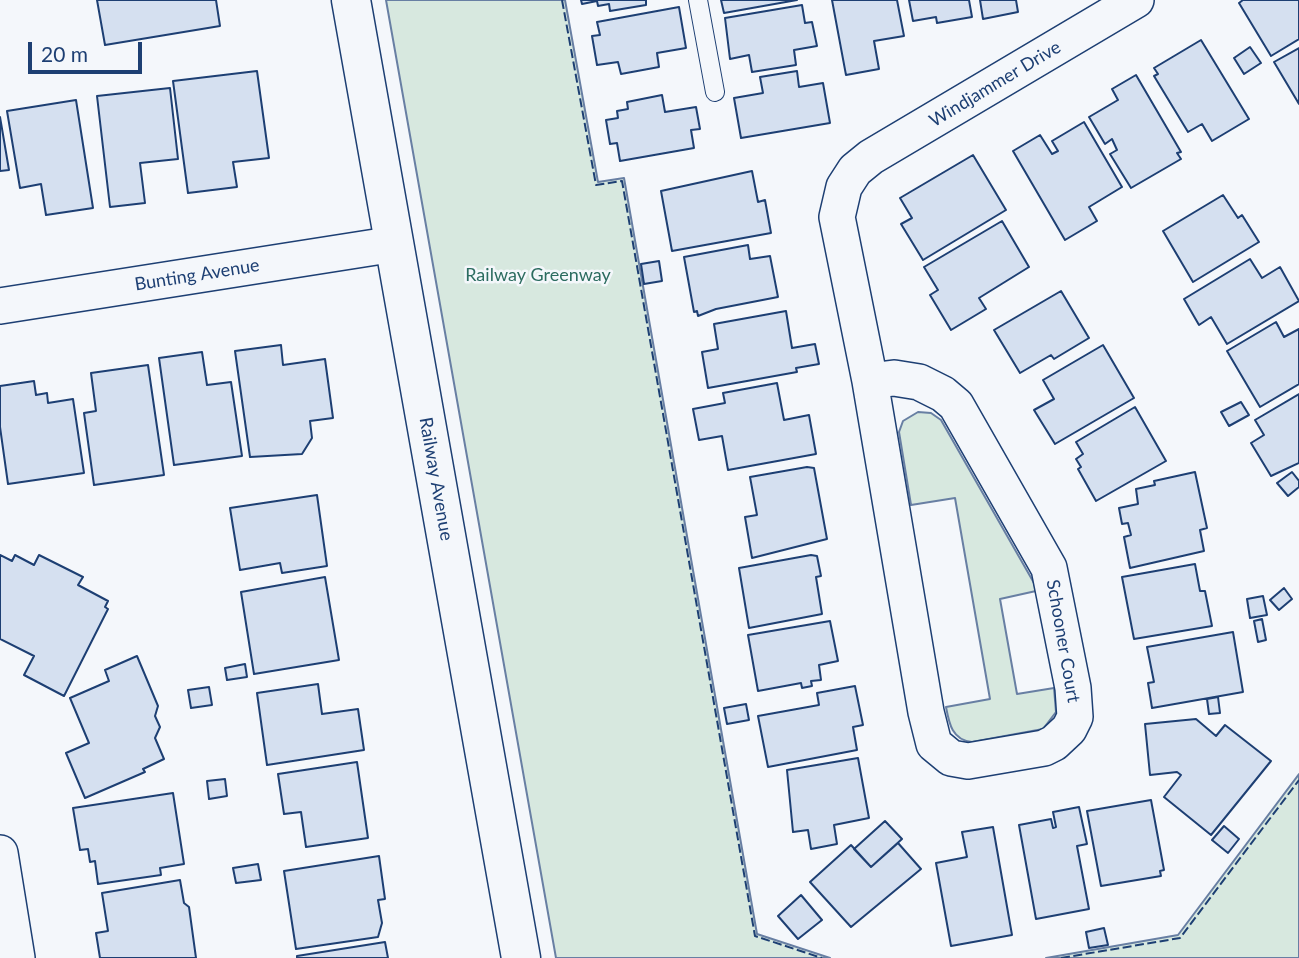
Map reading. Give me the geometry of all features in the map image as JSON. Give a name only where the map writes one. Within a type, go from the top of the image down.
[{"type":"street","name":"Railway Avenue","points":[[351,0],[521,958]]},
{"type":"street","name":"Windjammer Drive","points":[[855,170],[871,157],[1136,0]]},
{"type":"street","name":"Schooner Court","points":[[855,170],[840,196],[837,217],[870,381],[923,698],[934,744],[951,758],[968,761],[1044,748],[1063,736],[1075,717],[1071,674],[1049,568],[948,397],[907,379],[870,381]]},
{"type":"street","name":"Bunting Avenue","points":[[0,306],[395,244]]},
{"type":"street","points":[[0,853],[17,958]]},
{"type":"lane","points":[[698,0],[715,92]]},
{"type":"green space","name":"Railway Greenway","points":[[386,0],[565,0],[598,182],[624,178],[757,934],[830,958],[556,958]]},
{"type":"green space","points":[[918,412],[931,413],[941,420],[1034,583],[1036,591],[1000,599],[1017,694],[1054,688],[1056,712],[1043,729],[972,742],[960,738],[950,725],[946,707],[990,699],[955,498],[911,505],[899,432],[903,421]]},
{"type":"green space","points":[[1299,774],[1299,958],[1046,958],[1178,935]]},
{"type":"building","points":[[97,0],[216,0],[220,26],[105,45]]},
{"type":"building","points":[[581,0],[646,0],[646,5],[610,11],[609,4],[598,6],[597,1],[582,4]]},
{"type":"building","points":[[721,0],[797,0],[724,13]]},
{"type":"building","points":[[832,0],[897,0],[904,36],[874,41],[879,69],[846,75]]},
{"type":"building","points":[[909,0],[969,0],[972,17],[937,23],[936,17],[913,21]]},
{"type":"building","points":[[980,0],[1016,0],[1018,12],[983,19]]},
{"type":"building","points":[[1243,0],[1299,0],[1299,39],[1271,56],[1239,3]]},
{"type":"building","points":[[802,5],[805,23],[812,22],[817,46],[794,50],[796,65],[752,72],[749,55],[730,59],[725,18]]},
{"type":"building","points":[[679,7],[686,48],[657,53],[659,67],[621,74],[618,62],[597,65],[592,36],[600,35],[597,22]]},
{"type":"building","points":[[1201,40],[1249,119],[1212,141],[1202,124],[1188,132],[1154,76],[1158,74],[1154,68]]},
{"type":"building","points":[[1250,47],[1261,63],[1244,74],[1234,58]]},
{"type":"building","points":[[1299,48],[1299,104],[1274,62]]},
{"type":"building","points":[[257,71],[269,158],[233,162],[237,187],[188,193],[173,81]]},
{"type":"building","points":[[797,71],[799,87],[823,83],[830,123],[741,138],[734,98],[763,93],[760,77]]},
{"type":"building","points":[[1136,75],[1181,152],[1177,153],[1181,159],[1131,188],[1110,154],[1117,150],[1112,139],[1105,144],[1089,117],[1118,100],[1112,89]]},
{"type":"building","points":[[170,88],[178,159],[140,163],[145,203],[110,207],[97,96]]},
{"type":"building","points":[[662,95],[665,112],[696,107],[700,129],[691,130],[694,148],[620,161],[617,143],[610,144],[606,120],[618,118],[617,111],[628,109],[627,102]]},
{"type":"building","points":[[76,100],[93,208],[46,215],[41,184],[20,188],[7,111]]},
{"type":"building","points":[[0,117],[9,170],[0,171]]},
{"type":"building","points":[[1084,122],[1122,187],[1089,207],[1097,221],[1065,240],[1013,151],[1040,135],[1052,154],[1058,151],[1052,141]]},
{"type":"building","points":[[973,155],[1006,210],[923,260],[901,224],[912,218],[900,198]]},
{"type":"building","points":[[752,171],[758,202],[765,200],[771,233],[672,251],[661,191]]},
{"type":"building","points":[[1223,195],[1238,218],[1242,215],[1259,242],[1193,282],[1163,231]]},
{"type":"building","points":[[1002,221],[1029,267],[979,298],[986,309],[951,330],[930,295],[938,290],[924,267]]},
{"type":"building","points":[[748,245],[750,259],[770,256],[778,297],[716,309],[698,316],[697,311],[694,312],[684,257]]},
{"type":"building","points":[[1250,259],[1262,278],[1280,267],[1299,301],[1227,344],[1211,317],[1199,325],[1184,299]]},
{"type":"building","points":[[659,261],[662,281],[644,284],[641,264]]},
{"type":"building","points":[[1061,291],[1089,338],[1054,359],[1051,355],[1020,373],[994,330]]},
{"type":"building","points":[[786,311],[792,348],[815,344],[819,364],[796,368],[797,372],[708,388],[702,352],[718,349],[714,324]]},
{"type":"building","points":[[1276,322],[1284,337],[1299,329],[1299,384],[1260,407],[1227,351]]},
{"type":"building","points":[[281,345],[283,365],[325,359],[333,418],[310,421],[312,438],[302,454],[250,457],[235,351]]},
{"type":"building","points":[[1103,345],[1134,398],[1055,444],[1034,410],[1054,399],[1043,380]]},
{"type":"building","points":[[202,352],[207,385],[231,382],[242,456],[174,465],[159,358]]},
{"type":"building","points":[[148,365],[164,475],[94,485],[84,413],[96,411],[91,373]]},
{"type":"building","points":[[34,381],[36,395],[47,393],[48,403],[73,399],[84,473],[8,484],[0,427],[0,386]]},
{"type":"building","points":[[777,383],[784,420],[809,415],[816,454],[728,470],[722,436],[699,440],[693,409],[725,403],[723,393]]},
{"type":"building","points":[[1299,394],[1299,463],[1271,476],[1251,443],[1264,435],[1255,420]]},
{"type":"building","points":[[1241,402],[1249,415],[1229,426],[1221,412]]},
{"type":"building","points":[[1135,407],[1166,461],[1096,501],[1078,469],[1081,467],[1076,459],[1083,454],[1076,442]]},
{"type":"building","points":[[814,468],[827,539],[752,558],[745,517],[757,515],[750,477]]},
{"type":"building","points":[[1195,472],[1207,528],[1200,530],[1204,551],[1130,568],[1124,537],[1131,535],[1128,523],[1122,524],[1119,508],[1138,504],[1136,489],[1155,485],[1154,481]]},
{"type":"building","points":[[1292,472],[1299,481],[1299,487],[1288,496],[1277,483]]},
{"type":"building","points":[[317,495],[327,566],[282,573],[280,563],[240,570],[230,508]]},
{"type":"building","points":[[0,555],[12,561],[15,555],[34,565],[39,555],[83,577],[78,585],[108,601],[105,607],[108,609],[64,696],[24,675],[34,656],[0,639]]},
{"type":"building","points":[[817,556],[821,576],[816,577],[822,614],[749,628],[739,568]]},
{"type":"building","points":[[1195,564],[1200,591],[1205,591],[1212,626],[1134,639],[1122,577]]},
{"type":"building","points":[[325,577],[339,660],[254,674],[241,592]]},
{"type":"building","points":[[1284,588],[1292,599],[1279,610],[1270,600]]},
{"type":"building","points":[[1263,596],[1267,615],[1250,618],[1247,599]]},
{"type":"building","points":[[1262,619],[1266,640],[1258,642],[1254,621]]},
{"type":"building","points":[[830,621],[838,661],[819,665],[821,680],[811,681],[812,686],[802,688],[801,683],[758,691],[748,635]]},
{"type":"building","points":[[1233,632],[1243,692],[1152,708],[1148,683],[1154,682],[1147,647]]},
{"type":"building","points":[[137,656],[158,706],[155,716],[160,727],[155,738],[164,759],[143,769],[145,772],[85,798],[66,753],[89,743],[70,698],[109,681],[105,670]]},
{"type":"building","points":[[245,664],[247,677],[227,680],[225,668]]},
{"type":"building","points":[[318,684],[322,714],[358,709],[364,750],[267,765],[257,693]]},
{"type":"building","points":[[855,686],[863,725],[853,727],[857,750],[768,767],[758,716],[819,705],[817,693]]},
{"type":"building","points":[[209,687],[212,705],[191,708],[188,690]]},
{"type":"building","points":[[1218,697],[1220,713],[1209,714],[1207,699]]},
{"type":"building","points":[[746,704],[749,720],[727,724],[724,708]]},
{"type":"building","points":[[1196,719],[1216,736],[1225,725],[1271,761],[1211,835],[1164,797],[1181,775],[1177,772],[1150,775],[1145,724]]},
{"type":"building","points":[[858,758],[869,818],[834,825],[837,844],[811,849],[808,830],[793,832],[787,770]]},
{"type":"building","points":[[357,762],[368,838],[306,847],[301,812],[284,814],[278,774]]},
{"type":"building","points":[[225,779],[227,796],[209,799],[207,781]]},
{"type":"building","points":[[173,793],[184,864],[160,868],[161,875],[98,884],[95,861],[90,862],[88,849],[80,850],[73,808]]},
{"type":"building","points":[[1151,800],[1164,870],[1160,871],[1161,876],[1101,886],[1087,811]]},
{"type":"building","points":[[1079,807],[1087,844],[1077,846],[1089,909],[1036,919],[1019,825],[1051,819],[1053,828],[1056,827],[1053,812]]},
{"type":"building","points":[[885,821],[902,839],[871,867],[854,849]]},
{"type":"building","points":[[1224,826],[1239,839],[1228,853],[1212,840]]},
{"type":"building","points":[[993,827],[1012,935],[951,946],[936,863],[967,857],[962,832]]},
{"type":"building","points":[[898,843],[921,869],[851,927],[810,882],[851,845],[871,867]]},
{"type":"building","points":[[379,856],[385,899],[378,900],[382,923],[378,937],[296,949],[284,871]]},
{"type":"building","points":[[258,864],[261,880],[236,883],[233,868]]},
{"type":"building","points":[[180,880],[184,903],[189,907],[196,958],[100,958],[96,933],[108,931],[102,893]]},
{"type":"building","points":[[801,895],[822,920],[798,939],[778,916]]},
{"type":"building","points":[[1104,928],[1108,945],[1089,948],[1086,932]]},
{"type":"building","points":[[385,942],[388,958],[297,958],[297,956]]},
{"type":"fence","points":[[562,0],[596,185],[622,181],[755,936],[822,958]]},
{"type":"fence","points":[[1061,958],[1180,938],[1299,780]]}]
